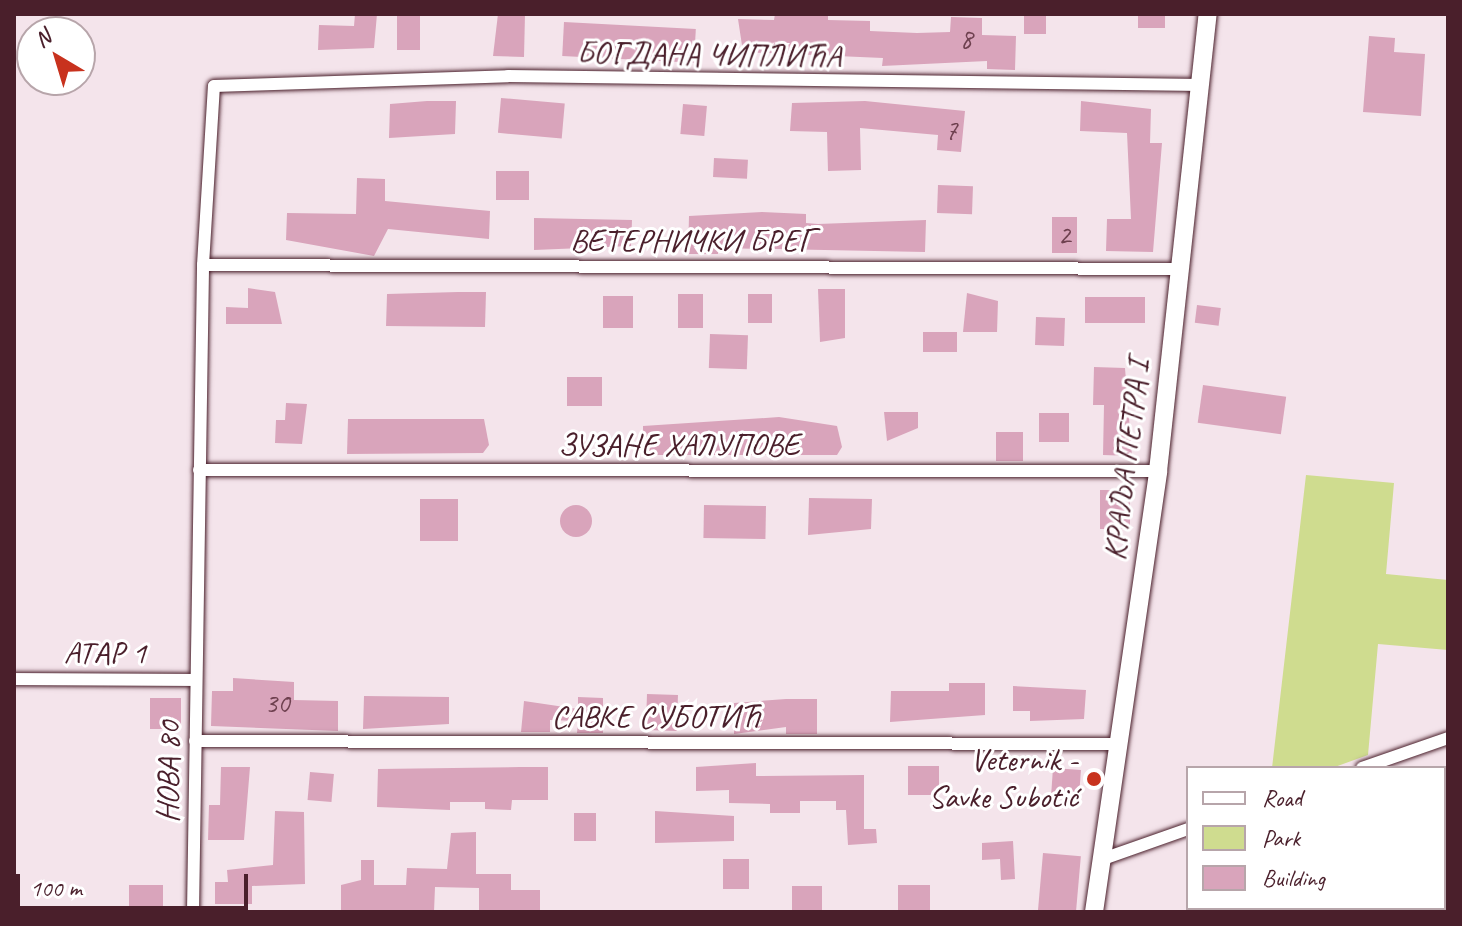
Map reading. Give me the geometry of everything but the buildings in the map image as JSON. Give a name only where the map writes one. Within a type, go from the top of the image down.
[{"type":"street","name":"КРАЉА ПЕТРА I","points":[[1094,912],[1158,471],[1208,14]]},
{"type":"street","name":"БОГДАНА ЧИПЛИЋА","points":[[214,86],[508,76],[1202,85]]},
{"type":"street","name":"НОВА 80","points":[[193,912],[203,265],[214,86]]},
{"type":"street","name":"ВЕТЕРНИЧКИ БРЕГ","points":[[203,265],[1181,269]]},
{"type":"street","name":"ЗУЗАНЕ ХАЛУПОВЕ","points":[[199,470],[1158,471]]},
{"type":"street","name":"АТАР 1","points":[[14,679],[195,680]]},
{"type":"street","points":[[1368,766],[1448,738]]},
{"type":"street","name":"САВКЕ СУБОТИЋ","points":[[195,741],[1117,744]]},
{"type":"street","points":[[1100,860],[1186,830]]},
{"type":"green space","points":[[1306,475],[1394,483],[1386,574],[1448,580],[1448,650],[1378,644],[1368,755],[1338,766],[1272,766]]},
{"type":"place","name":"Veternik - Savke Subotić","points":[[1094,779]]}]
